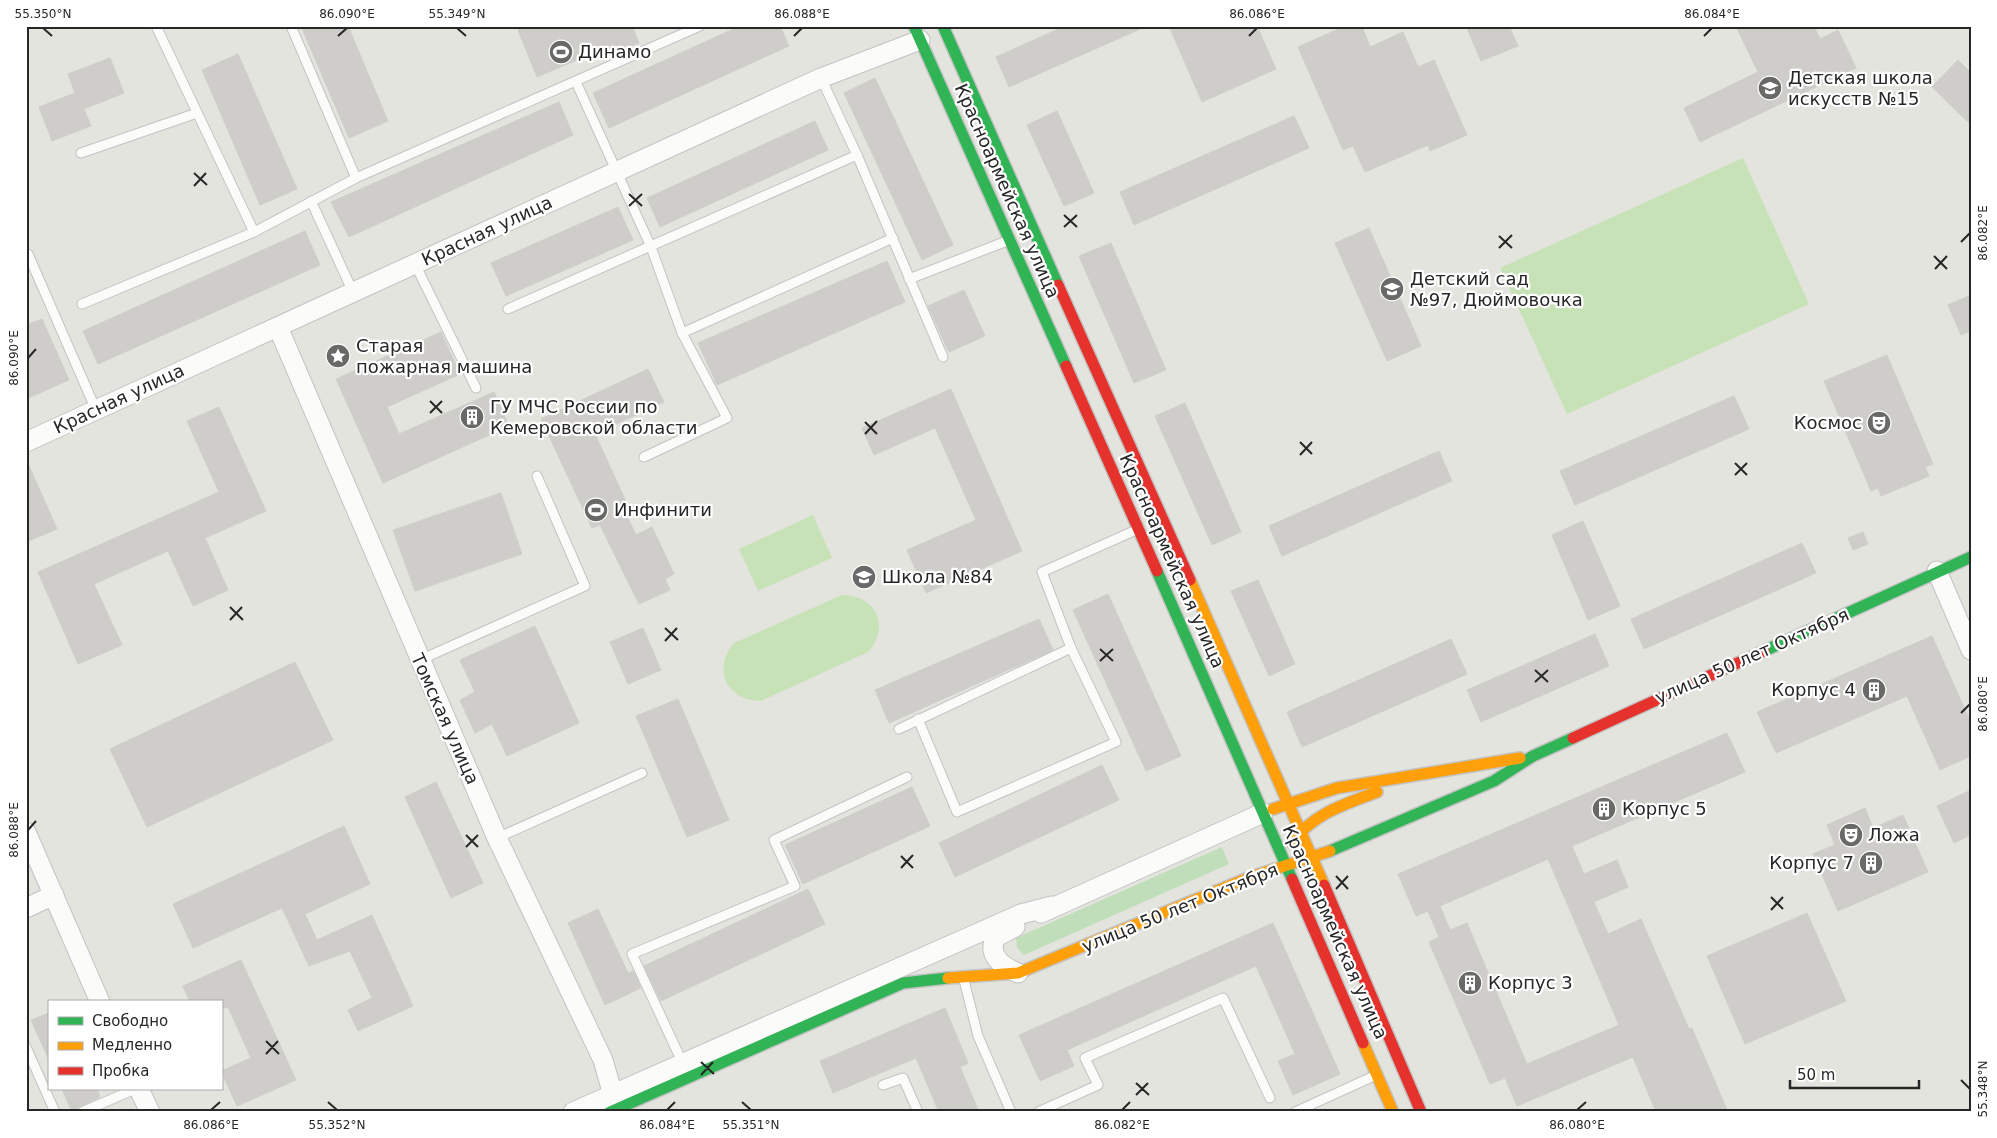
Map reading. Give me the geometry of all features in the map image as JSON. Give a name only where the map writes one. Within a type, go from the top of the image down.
[{"type":"main road","name":"Красноармейская улица","points":[[934,31],[1010,240],[1139,529],[1394,1112]]},
{"type":"main road","name":"Красноармейская улица","points":[[934,31],[1289,802],[1422,1112]]},
{"type":"main road","name":"улица 50 лет Октября","points":[[685,1070],[903,983],[917,979],[999,977],[1018,973],[1248,878],[1344,847],[1494,780],[1533,756],[1936,571],[1971,557]]},
{"type":"main road","name":"улица 50 лет Октября","points":[[1263,813],[1289,802],[1337,788],[1533,756]]},
{"type":"main road","points":[[1286,865],[1288,851],[1301,830],[1328,812],[1421,775]]},
{"type":"street","name":"Красная улица","points":[[26,442],[821,78],[934,31]]},
{"type":"street","name":"Томская улица","points":[[278,327],[497,838],[603,1060],[615,1106]]},
{"type":"street","points":[[1936,571],[1971,650]]},
{"type":"street","name":"улица 50 лет Октября","points":[[1018,973],[1000,964],[994,954],[993,942],[1002,932],[1027,922],[1052,906],[1263,813]]},
{"type":"street","points":[[26,832],[99,1000]]},
{"type":"street","points":[[26,908],[54,895]]},
{"type":"street","name":"улица 50 лет Октября","points":[[573,1112],[615,1106],[685,1070],[1021,914],[1052,906]]},
{"type":"street","points":[[139,1090],[150,1112]]},
{"type":"lane","points":[[156,26],[254,232]]},
{"type":"lane","points":[[291,26],[356,178]]},
{"type":"lane","points":[[82,304],[254,232],[356,178],[700,26]]},
{"type":"lane","points":[[821,78],[857,155],[943,357]]},
{"type":"lane","points":[[576,82],[651,247],[682,333],[727,418],[644,457]]},
{"type":"lane","points":[[81,153],[197,112]]},
{"type":"lane","points":[[508,309],[857,155]]},
{"type":"lane","points":[[311,201],[353,292]]},
{"type":"lane","points":[[682,333],[893,238]]},
{"type":"lane","points":[[909,278],[1010,240]]},
{"type":"lane","points":[[26,255],[28,254],[96,410]]},
{"type":"lane","points":[[415,264],[476,388]]},
{"type":"lane","points":[[420,660],[585,586],[537,476]]},
{"type":"lane","points":[[918,719],[957,812],[1116,742],[1071,648],[1042,572],[1139,529]]},
{"type":"lane","points":[[899,729],[1071,648]]},
{"type":"lane","points":[[497,838],[642,773]]},
{"type":"lane","points":[[685,1070],[632,954],[795,886],[774,840],[907,777]]},
{"type":"lane","points":[[963,978],[978,1036],[1011,1112]]},
{"type":"lane","points":[[1038,1112],[1098,1086],[1085,1058],[1224,998],[1270,1098]]},
{"type":"lane","points":[[26,1047],[54,1112]]},
{"type":"lane","points":[[1295,1112],[1378,1074]]},
{"type":"lane","points":[[883,1085],[903,1078],[918,1112]]},
{"type":"lane","points":[[82,1112],[133,1090]]},
{"type":"green space","points":[[1743,158],[1809,304],[1567,414],[1500,268]]},
{"type":"green space","points":[[813,515],[832,558],[758,591],[739,549]]},
{"type":"green space","points":[[842,595],[854,596],[864,600],[876,614],[879,623],[878,632],[875,642],[868,652],[761,701],[739,695],[731,689],[726,681],[724,663],[727,653],[734,643]]},
{"type":"green space","points":[[1222,847],[1229,864],[1024,955],[1017,948],[1016,938]]},
{"type":"building","points":[[301,26],[348,26],[388,121],[349,138]]},
{"type":"building","name":"Динамо","points":[[527,26],[632,26],[639,43],[608,56],[605,48],[537,77],[518,30]]},
{"type":"building","points":[[740,26],[780,26],[789,46],[609,128],[593,93]]},
{"type":"building","points":[[1065,26],[1147,26],[1009,87],[996,57]]},
{"type":"building","points":[[1169,26],[1257,26],[1276,69],[1202,102]]},
{"type":"building","points":[[1345,26],[1362,26],[1370,47],[1403,32],[1418,67],[1434,60],[1467,135],[1430,151],[1428,145],[1365,172],[1353,146],[1343,150],[1298,47]]},
{"type":"building","points":[[1466,26],[1509,26],[1518,46],[1481,61]]},
{"type":"building","name":"Детская школа искусств №15","points":[[1736,26],[1814,26],[1820,39],[1838,30],[1856,68],[1700,142],[1684,108],[1758,72]]},
{"type":"building","points":[[238,54],[297,189],[260,205],[202,70]]},
{"type":"building","points":[[110,58],[124,93],[84,109],[91,126],[52,141],[39,107],[75,93],[68,74]]},
{"type":"building","points":[[1958,60],[1971,73],[1971,125],[1932,87]]},
{"type":"building","points":[[875,78],[953,245],[922,260],[844,93]]},
{"type":"building","points":[[559,102],[573,135],[349,237],[331,202]]},
{"type":"building","points":[[1057,111],[1094,193],[1064,206],[1027,125]]},
{"type":"building","points":[[1294,116],[1309,148],[1134,225],[1120,192]]},
{"type":"building","points":[[815,121],[828,150],[660,227],[647,198]]},
{"type":"building","points":[[618,207],[633,240],[506,296],[491,263]]},
{"type":"building","points":[[1369,228],[1421,346],[1387,361],[1335,243]]},
{"type":"building","points":[[305,231],[320,265],[98,364],[83,331]]},
{"type":"building","points":[[1111,243],[1166,370],[1134,383],[1079,256]]},
{"type":"building","points":[[887,261],[905,302],[717,385],[698,343]]},
{"type":"building","points":[[964,290],[985,336],[949,352],[928,306]]},
{"type":"building","points":[[1971,295],[1971,331],[1961,335],[1948,305]]},
{"type":"building","points":[[42,319],[69,380],[26,399],[26,325]]},
{"type":"building","name":"ГУ МЧС России по Кемеровской области","points":[[441,332],[460,374],[387,407],[399,434],[494,392],[509,426],[383,483],[336,379]]},
{"type":"building","name":"Космос","points":[[1887,355],[1933,464],[1925,467],[1929,476],[1881,496],[1878,488],[1871,491],[1824,381]]},
{"type":"building","points":[[648,369],[664,402],[595,434],[629,508],[624,510],[636,535],[652,527],[674,574],[665,579],[670,590],[639,604],[600,525],[592,528],[541,419]]},
{"type":"building","points":[[951,389],[1022,551],[926,593],[907,550],[976,520],[935,428],[874,455],[862,428]]},
{"type":"building","points":[[1734,396],[1749,429],[1575,505],[1560,471]]},
{"type":"building","points":[[1185,403],[1241,532],[1212,545],[1155,416]]},
{"type":"building","points":[[219,407],[266,511],[205,538],[228,590],[193,606],[168,551],[94,584],[122,645],[78,664],[38,572],[219,492],[187,421]]},
{"type":"building","points":[[1439,451],[1452,481],[1282,556],[1269,526]]},
{"type":"building","points":[[26,459],[57,529],[26,542]]},
{"type":"building","points":[[501,493],[522,554],[415,591],[393,530]]},
{"type":"building","points":[[1583,521],[1620,606],[1588,620],[1552,535]]},
{"type":"building","points":[[1863,532],[1868,544],[1853,550],[1848,538]]},
{"type":"building","points":[[1802,543],[1816,573],[1644,649],[1631,619]]},
{"type":"building","points":[[1258,580],[1295,664],[1269,676],[1231,591]]},
{"type":"building","points":[[1108,594],[1181,756],[1146,771],[1073,610]]},
{"type":"building","points":[[1039,619],[1053,650],[889,723],[875,690]]},
{"type":"building","points":[[535,626],[579,723],[507,756],[492,724],[475,733],[460,700],[475,692],[460,660]]},
{"type":"building","points":[[643,628],[661,670],[628,684],[610,642]]},
{"type":"building","points":[[1595,634],[1609,666],[1481,722],[1467,690]]},
{"type":"building","name":"Корпус 4","points":[[1932,636],[1971,723],[1971,756],[1940,770],[1907,696],[1776,753],[1757,712]]},
{"type":"building","points":[[1451,639],[1467,674],[1302,747],[1287,712]]},
{"type":"building","points":[[295,662],[333,740],[147,827],[110,749]]},
{"type":"building","points":[[678,699],[729,820],[687,837],[636,716]]},
{"type":"building","points":[[1727,733],[1745,772],[1572,846],[1584,874],[1617,860],[1628,887],[1594,902],[1608,934],[1641,919],[1689,1029],[1692,1028],[1728,1112],[1656,1112],[1633,1057],[1517,1106],[1505,1078],[1490,1084],[1429,942],[1439,937],[1428,911],[1416,916],[1398,874]],"holes":[[[1548,859],[1619,1025],[1527,1064],[1467,923],[1450,930],[1440,906]]]},
{"type":"building","points":[[1102,765],[1119,800],[955,877],[939,843]]},
{"type":"building","points":[[436,782],[483,883],[451,898],[405,797]]},
{"type":"building","points":[[912,787],[930,826],[803,884],[785,845]]},
{"type":"building","points":[[1971,790],[1971,835],[1954,843],[1937,806]]},
{"type":"building","name":"Корпус 7","points":[[1865,808],[1873,828],[1903,815],[1928,872],[1838,911],[1813,854],[1835,845],[1827,825]]},
{"type":"building","points":[[344,826],[370,884],[305,914],[317,940],[372,915],[413,1006],[358,1031],[348,1010],[372,998],[350,951],[309,966],[282,908],[193,948],[173,904]]},
{"type":"building","points":[[808,889],[825,924],[661,1001],[644,966]]},
{"type":"building","points":[[598,909],[628,973],[633,971],[641,988],[605,1005],[568,923]]},
{"type":"building","points":[[1807,913],[1846,1001],[1745,1044],[1707,956]]},
{"type":"building","points":[[1273,923],[1340,1074],[1293,1095],[1278,1061],[1295,1054],[1256,966],[1067,1050],[1074,1066],[1040,1081],[1019,1035]]},
{"type":"building","points":[[241,960],[296,1080],[237,1106],[222,1071],[251,1058],[228,1007],[222,1009],[222,1000],[189,1000],[183,986]]},
{"type":"building","points":[[945,1008],[968,1063],[960,1067],[979,1112],[939,1112],[916,1058],[833,1093],[820,1061]]},
{"type":"building","points":[[48,1013],[48,1058],[31,1020]]},
{"type":"building","points":[[62,1090],[97,1090],[100,1097],[79,1107],[76,1112],[72,1112]]},
{"type":"traffic: fast","points":[[914,26],[1066,366]]},
{"type":"traffic: fast","points":[[943,26],[1058,285]]},
{"type":"traffic: fast","points":[[1764,651],[1971,557]]},
{"type":"traffic: fast","points":[[1157,571],[1292,879]]},
{"type":"traffic: fast","points":[[1330,851],[1494,781],[1533,756],[1573,738]]},
{"type":"traffic: fast","points":[[610,1112],[903,983],[948,978]]},
{"type":"traffic: slow","points":[[1190,580],[1324,885]]},
{"type":"traffic: slow","points":[[1273,809],[1337,788],[1520,758]]},
{"type":"traffic: slow","points":[[1292,843],[1309,824],[1319,817],[1377,792]]},
{"type":"traffic: slow","points":[[948,978],[1018,973],[1248,878],[1330,851]]},
{"type":"traffic: slow","points":[[1363,1043],[1393,1112]]},
{"type":"traffic: jam","points":[[1058,285],[1190,580]]},
{"type":"traffic: jam","points":[[1066,366],[1157,571]]},
{"type":"traffic: jam","points":[[1573,738],[1764,651]]},
{"type":"traffic: jam","points":[[1292,879],[1363,1043]]},
{"type":"traffic: jam","points":[[1324,885],[1421,1112]]},
{"type":"place","name":"Динамо","points":[[561,52]]},
{"type":"place","name":"Детская школа искусств №15","points":[[1770,88]]},
{"type":"place","name":"Детский сад №97, Дюймовочка","points":[[1392,289]]},
{"type":"place","name":"Старая пожарная машина","points":[[338,356]]},
{"type":"place","name":"ГУ МЧС России по Кемеровской области","points":[[472,417]]},
{"type":"place","name":"Космос","points":[[1879,423]]},
{"type":"place","name":"Инфинити","points":[[596,510]]},
{"type":"place","name":"Школа №84","points":[[864,577]]},
{"type":"place","name":"Корпус 4","points":[[1874,690]]},
{"type":"place","name":"Корпус 5","points":[[1604,809]]},
{"type":"place","name":"Ложа","points":[[1851,835]]},
{"type":"place","name":"Корпус 7","points":[[1871,863]]},
{"type":"place","name":"Корпус 3","points":[[1470,983]]}]
